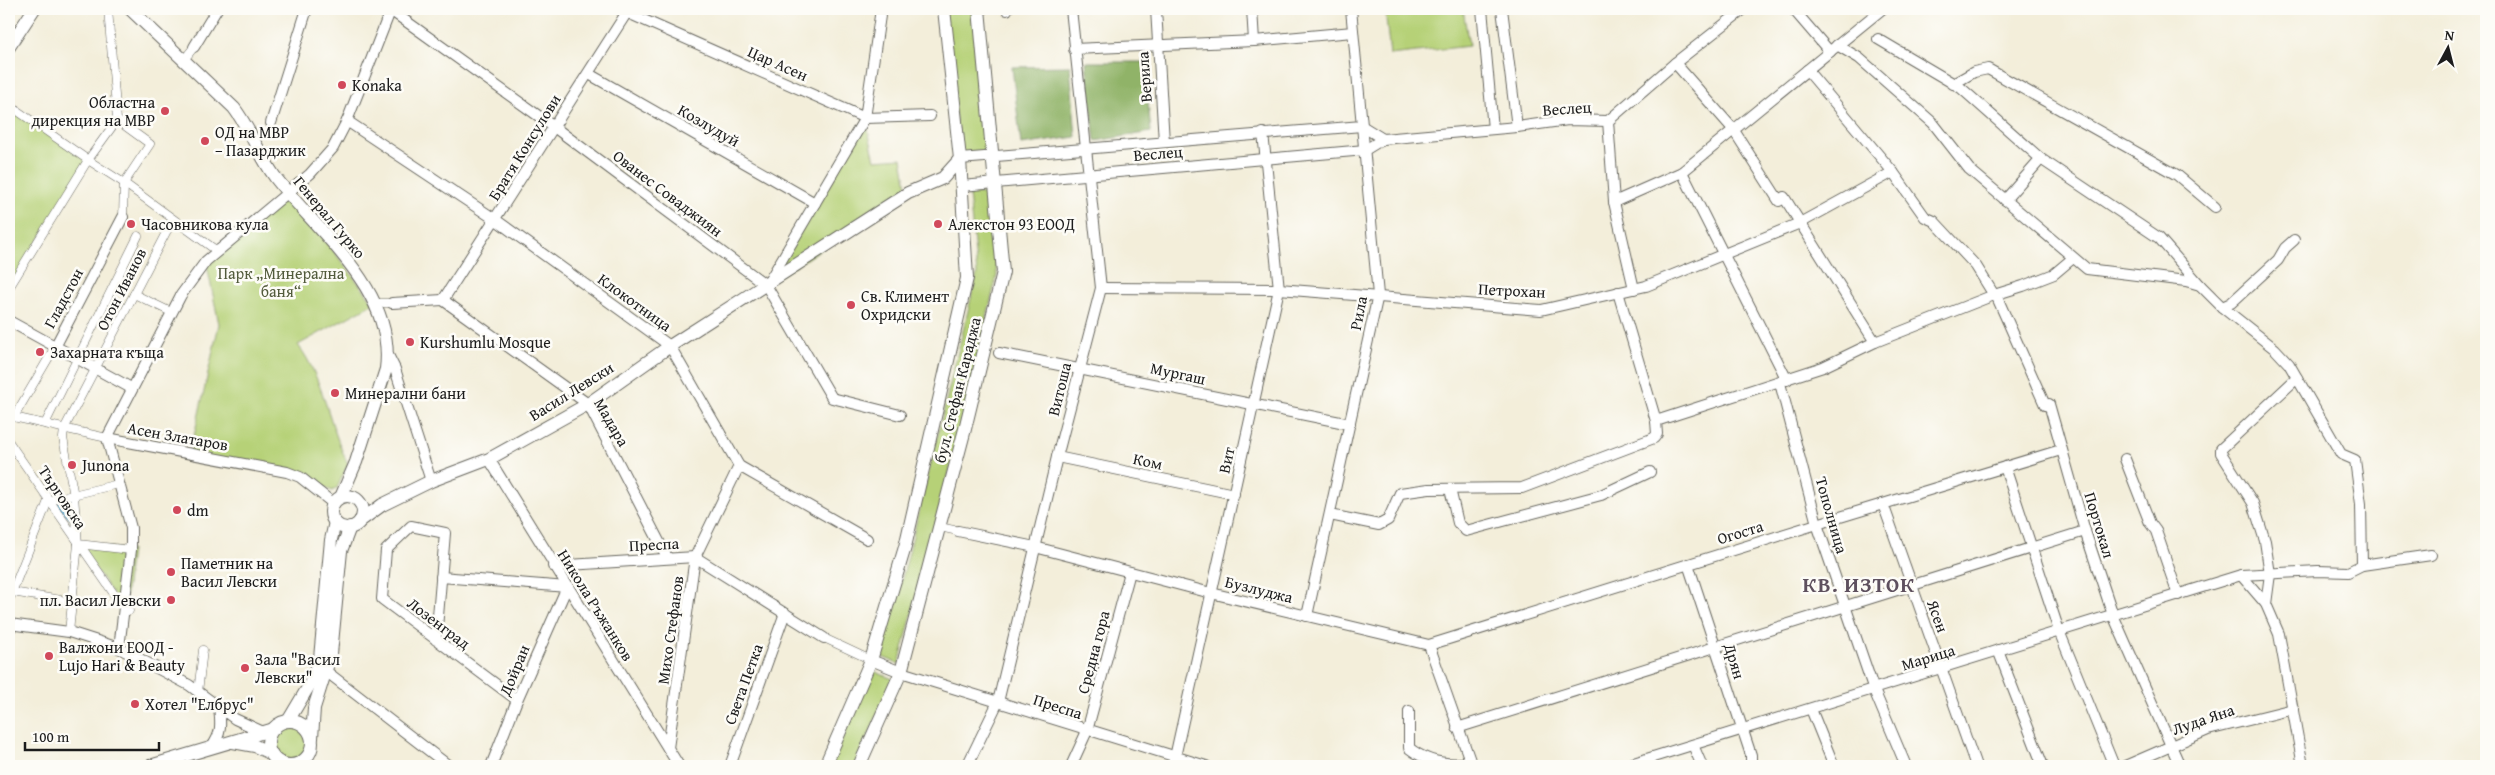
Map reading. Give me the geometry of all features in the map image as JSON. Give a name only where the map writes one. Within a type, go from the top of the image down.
[{"type":"street","points":[[9,47],[34,9]]},
{"type":"street","points":[[9,288],[88,160],[117,120],[108,9]]},
{"type":"street","name":"Генерал Гурко","points":[[130,9],[234,108],[247,125],[273,175],[349,263],[374,303],[388,355],[383,381],[356,462]]},
{"type":"street","points":[[184,61],[218,9]]},
{"type":"street","points":[[271,123],[307,9]]},
{"type":"street","points":[[119,648],[130,587],[131,528],[107,438],[171,312],[206,261],[310,174],[333,148],[348,121],[390,9]]},
{"type":"street","name":"Ованес Соваджиян","points":[[390,9],[554,127],[766,285],[832,398],[900,415]]},
{"type":"street","name":"Васил Левски","points":[[766,285],[865,118],[881,9]]},
{"type":"street","name":"бул. Стефан Караджа","points":[[825,766],[871,660],[905,547],[967,278],[960,159],[944,9]]},
{"type":"street","name":"бул. Стефан Караджа","points":[[859,766],[901,672],[940,527],[1003,272],[979,9]]},
{"type":"street","name":"Витоша","points":[[967,766],[998,702],[1057,458],[1101,288],[1071,9]]},
{"type":"street","name":"Верила","points":[[1156,9],[1164,142]]},
{"type":"street","points":[[1252,9],[1254,41]]},
{"type":"street","name":"Рила","points":[[1307,616],[1378,295],[1351,9]]},
{"type":"street","points":[[1482,9],[1493,129]]},
{"type":"street","points":[[1502,9],[1517,127]]},
{"type":"street","name":"Веслец","points":[[962,186],[1365,150],[1383,139],[1517,127],[1568,120],[1608,121],[1675,63],[1744,9]]},
{"type":"street","points":[[1793,9],[1834,48],[1859,58],[1933,123],[1969,169],[2087,269],[2186,281],[2200,285]]},
{"type":"street","points":[[1614,202],[1682,172],[1882,9]]},
{"type":"street","name":"Цар Асен","points":[[625,10],[865,118],[930,116]]},
{"type":"street","name":"Братя Консулови","points":[[443,300],[588,74],[625,10]]},
{"type":"street","points":[[1074,49],[1254,41],[1353,32]]},
{"type":"street","points":[[1878,39],[1961,88],[2041,159],[2159,238],[2222,308],[2275,349],[2289,364],[2330,438],[2341,454],[2355,460],[2361,504],[2362,564]]},
{"type":"street","points":[[1675,63],[1733,129],[1779,201],[1784,197],[1875,342]]},
{"type":"street","points":[[1953,84],[1974,72],[1988,69],[2176,175],[2215,207]]},
{"type":"street","name":"Портокал","points":[[1807,70],[1893,172],[1925,217],[1934,221],[1976,266],[1995,295],[2045,404],[2049,404],[2085,531],[2113,615],[2180,766]]},
{"type":"street","name":"Козлудуй","points":[[588,74],[815,202]]},
{"type":"street","points":[[9,105],[88,160],[124,182],[217,251]]},
{"type":"street","points":[[117,120],[150,144],[124,182],[123,217]]},
{"type":"street","name":"Клокотница","points":[[348,121],[496,220],[670,346],[739,466]]},
{"type":"street","points":[[1608,121],[1614,202],[1634,289]]},
{"type":"street","points":[[1362,126],[1383,139]]},
{"type":"street","name":"Веслец","points":[[960,159],[1085,151],[1263,133],[1362,126]]},
{"type":"street","name":"Вит","points":[[1174,762],[1279,289],[1263,133]]},
{"type":"street","points":[[960,159],[943,178],[962,186]]},
{"type":"street","points":[[2005,200],[2041,159]]},
{"type":"street","name":"Тополница","points":[[1682,172],[1783,382],[1816,524],[1874,690],[1906,766]]},
{"type":"street","name":"Петрохан","points":[[1101,288],[1279,289],[1378,295],[1541,310],[1634,289],[1723,255],[1800,223],[1893,172]]},
{"type":"street","name":"Васил Левски","points":[[356,524],[382,505],[431,481],[489,460],[588,404],[670,346],[908,193],[943,178]]},
{"type":"street","name":"Гладстон","points":[[11,417],[55,346],[123,217]]},
{"type":"street","name":"Отон Иванов","points":[[64,429],[173,218]]},
{"type":"street","points":[[45,424],[138,236]]},
{"type":"street","points":[[2222,308],[2231,303],[2278,260],[2285,248],[2294,240]]},
{"type":"street","points":[[1656,420],[1783,382],[1823,367],[1875,342],[2054,274],[2073,258]]},
{"type":"street","points":[[1330,515],[1379,525],[1388,520],[1400,493],[1450,489],[1522,488],[1654,438],[1657,434],[1656,420],[1618,292]]},
{"type":"street","points":[[134,294],[171,312]]},
{"type":"street","points":[[374,303],[443,300]]},
{"type":"street","name":"Мадара","points":[[443,300],[588,404],[668,557]]},
{"type":"street","points":[[9,321],[131,388]]},
{"type":"street","name":"Мургаш","points":[[999,353],[1350,424]]},
{"type":"street","points":[[388,355],[395,369],[431,481]]},
{"type":"street","points":[[2266,604],[2270,574],[2265,541],[2253,503],[2221,453],[2221,449],[2226,441],[2297,378]]},
{"type":"street","name":"Асен Златаров","points":[[11,417],[107,438],[287,472],[300,477],[337,501]]},
{"type":"street","points":[[64,429],[63,438],[74,496],[78,544],[127,610]]},
{"type":"street","name":"Търговска","points":[[9,442],[78,544],[69,632]]},
{"type":"street","name":"Огоста","points":[[1430,645],[1816,524],[2061,450]]},
{"type":"street","name":"Ком","points":[[1057,458],[1234,494]]},
{"type":"street","points":[[2125,459],[2156,531],[2178,595]]},
{"type":"street","name":"Никола Ръжанков","points":[[489,460],[553,566],[679,766]]},
{"type":"street","points":[[274,729],[268,741],[272,754],[276,759],[288,766],[309,760],[314,708],[327,672],[331,654],[341,551],[363,511],[358,500],[356,462]]},
{"type":"street","points":[[150,766],[233,742],[261,731],[274,729],[288,721],[310,684],[320,658],[331,540],[335,522],[332,511],[356,462]]},
{"type":"street","points":[[739,466],[867,539]]},
{"type":"street","name":"Михо Стефанов","points":[[668,748],[695,557],[739,466]]},
{"type":"street","points":[[2005,467],[2059,631],[2114,766]]},
{"type":"street","points":[[1450,489],[1458,523],[1466,531],[1601,495],[1650,472]]},
{"type":"street","points":[[73,602],[10,596],[48,501],[118,484]]},
{"type":"street","points":[[337,501],[358,500],[382,505]]},
{"type":"street","name":"Ясен","points":[[1883,504],[1976,766]]},
{"type":"street","points":[[335,522],[342,527],[356,524]]},
{"type":"street","name":"Лозенград","points":[[441,577],[445,533],[411,526],[386,550],[382,599],[517,700]]},
{"type":"street","points":[[940,527],[958,531]]},
{"type":"street","name":"Бузлуджа","points":[[958,531],[1035,547],[1211,593],[1430,645]]},
{"type":"street","points":[[1457,728],[2085,531]]},
{"type":"street","points":[[78,544],[131,550]]},
{"type":"street","name":"Марица","points":[[1624,766],[2241,576],[2318,571],[2348,572],[2362,564],[2431,556]]},
{"type":"street","name":"Преспа","points":[[553,566],[668,557],[695,557],[824,638]]},
{"type":"street","name":"Дрян","points":[[1688,564],[1741,731],[1751,755],[1751,766]]},
{"type":"street","name":"Средна гора","points":[[1070,766],[1087,731],[1130,572]]},
{"type":"street","points":[[2241,576],[2266,604],[2279,634],[2303,766]]},
{"type":"street","points":[[436,640],[441,577],[567,587]]},
{"type":"street","name":"Дойран","points":[[491,766],[517,700],[567,587]]},
{"type":"street","name":"Света Петка","points":[[730,766],[785,613]]},
{"type":"street","points":[[9,624],[69,632],[119,648],[198,692],[235,719],[261,731]]},
{"type":"street","points":[[824,638],[871,660]]},
{"type":"street","points":[[1409,711],[1409,748],[1418,755],[1435,762],[1454,765],[1472,764],[1457,728],[1430,645]]},
{"type":"street","points":[[198,692],[203,650]]},
{"type":"street","points":[[1998,650],[2043,766]]},
{"type":"street","name":"Преспа","points":[[871,660],[901,672],[1087,731],[1174,762],[1206,766]]},
{"type":"street","points":[[327,672],[449,766]]},
{"type":"street","points":[[211,748],[219,738],[221,730],[219,707]]},
{"type":"street","points":[[1811,709],[1834,766]]},
{"type":"street","name":"Луда Яна","points":[[2125,766],[2208,730],[2293,709]]},
{"type":"street","points":[[288,721],[300,724],[310,732],[312,738]]},
{"type":"street","points":[[233,742],[255,746],[272,754]]},
{"type":"street","points":[[1693,745],[1702,766]]},
{"type":"green space","points":[[944,9],[979,9],[991,157],[960,159]]},
{"type":"green space","points":[[1385,9],[1463,9],[1469,46],[1390,55]]},
{"type":"green space","points":[[1086,62],[1144,62],[1151,132],[1095,141]]},
{"type":"green space","points":[[1070,66],[1076,137],[1021,145],[1012,67]]},
{"type":"green space","points":[[9,105],[88,160],[9,288]]},
{"type":"green space","points":[[865,118],[875,160],[902,158],[908,193],[766,285]]},
{"type":"green space","name":"Парк „Минерална баня“","points":[[288,193],[374,303],[298,345],[314,372],[348,464],[337,488],[332,491],[303,475],[190,454],[219,324],[206,261]]},
{"type":"green space","points":[[990,193],[997,275],[959,434],[899,664],[880,656],[906,564],[977,274],[969,194]]},
{"type":"green space","points":[[78,544],[131,550],[124,610]]},
{"type":"green space","points":[[873,671],[893,679],[855,766],[830,766]]},
{"type":"green space","points":[[290,726],[302,731],[307,743],[302,755],[290,760],[278,755],[273,743],[278,731]]},
{"type":"water","points":[[74,496],[79,525],[48,501]]},
{"type":"place","name":"Konaka","points":[[342,85]]},
{"type":"place","name":"Областна дирекция на МВР","points":[[165,111]]},
{"type":"place","name":"ОД на МВР – Пазарджик","points":[[205,141]]},
{"type":"place","name":"Часовникова кула","points":[[131,224]]},
{"type":"place","name":"Алекстон 93 ЕООД","points":[[938,224]]},
{"type":"place","name":"Св. Климент Охридски","points":[[851,305]]},
{"type":"place","name":"Kurshumlu Mosque","points":[[410,342]]},
{"type":"place","name":"Захарната къща","points":[[40,352]]},
{"type":"place","name":"Минерални бани","points":[[335,393]]},
{"type":"place","name":"Junona","points":[[72,465]]},
{"type":"place","name":"dm","points":[[177,510]]},
{"type":"place","name":"Паметник на Васил Левски","points":[[171,572]]},
{"type":"place","name":"пл. Васил Левски","points":[[171,600]]},
{"type":"place","name":"Валжони ЕООД - Lujo Hari & Beauty","points":[[49,656]]},
{"type":"place","name":"Зала \"Васил Левски\"","points":[[245,668]]},
{"type":"place","name":"Хотел \"Елбрус\"","points":[[135,704]]},
{"type":"district","name":"КВ. ИЗТОК","points":[[1859,585]]}]
